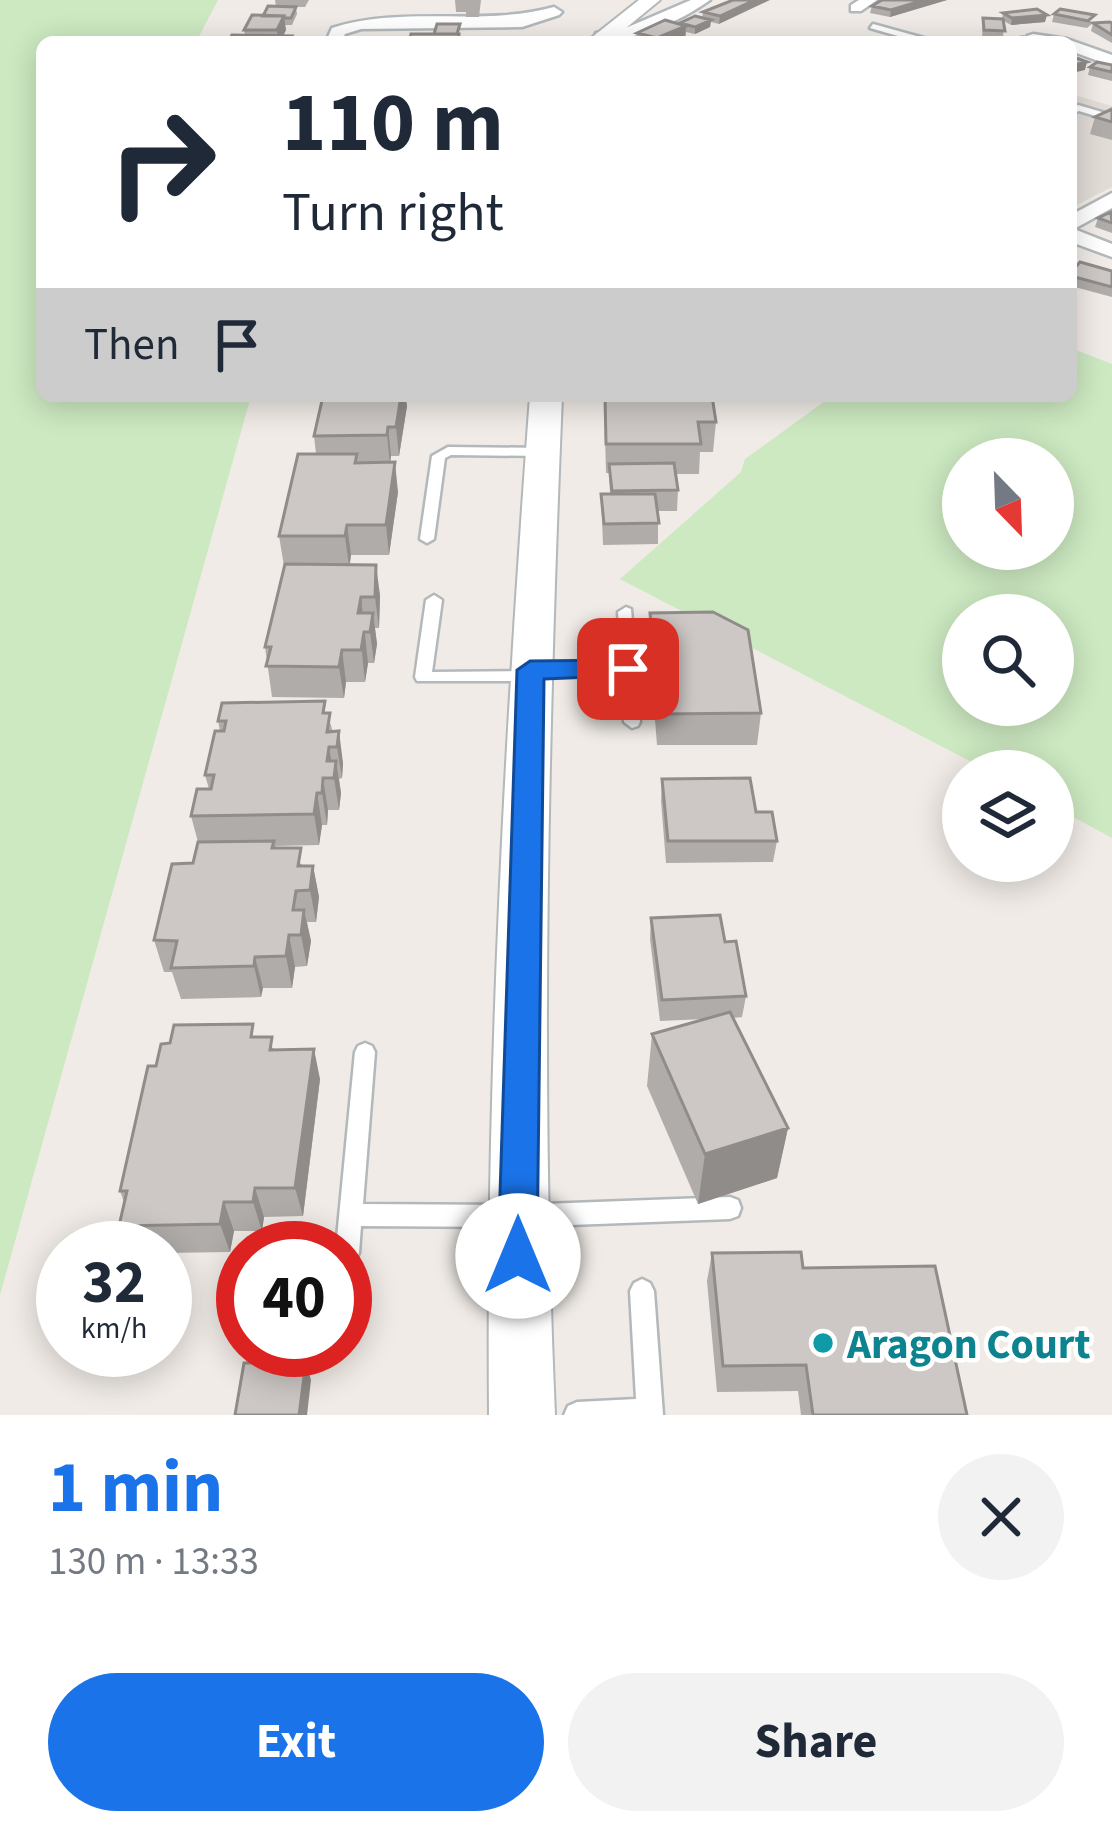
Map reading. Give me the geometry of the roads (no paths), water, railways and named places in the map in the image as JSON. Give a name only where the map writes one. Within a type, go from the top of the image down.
[{"type":"street","points":[[348,26],[340,20],[350,0]]},
{"type":"street","points":[[606,28],[651,0]]},
{"type":"street","points":[[606,28],[631,32],[703,0]]},
{"type":"street","points":[[336,36],[348,26],[522,22],[556,9]]},
{"type":"street","points":[[1077,46],[1112,62]]},
{"type":"street","points":[[1077,220],[1112,200]]},
{"type":"street","points":[[1077,237],[1112,251]]},
{"type":"street","points":[[522,1415],[517,1216],[530,673],[546,402]]},
{"type":"lane","points":[[874,26],[908,36]]},
{"type":"lane","points":[[1077,109],[1112,118]]},
{"type":"lane","points":[[427,539],[439,456],[448,452],[546,452]]},
{"type":"lane","points":[[434,600],[423,677],[628,669]]},
{"type":"lane","points":[[626,612],[632,722]]},
{"type":"lane","points":[[350,1221],[365,1052]]},
{"type":"lane","points":[[351,1215],[517,1216],[730,1208]]},
{"type":"lane","points":[[578,1415],[650,1413],[642,1291]]},
{"type":"place","name":"Aragon Court","points":[[823,1343]]}]
